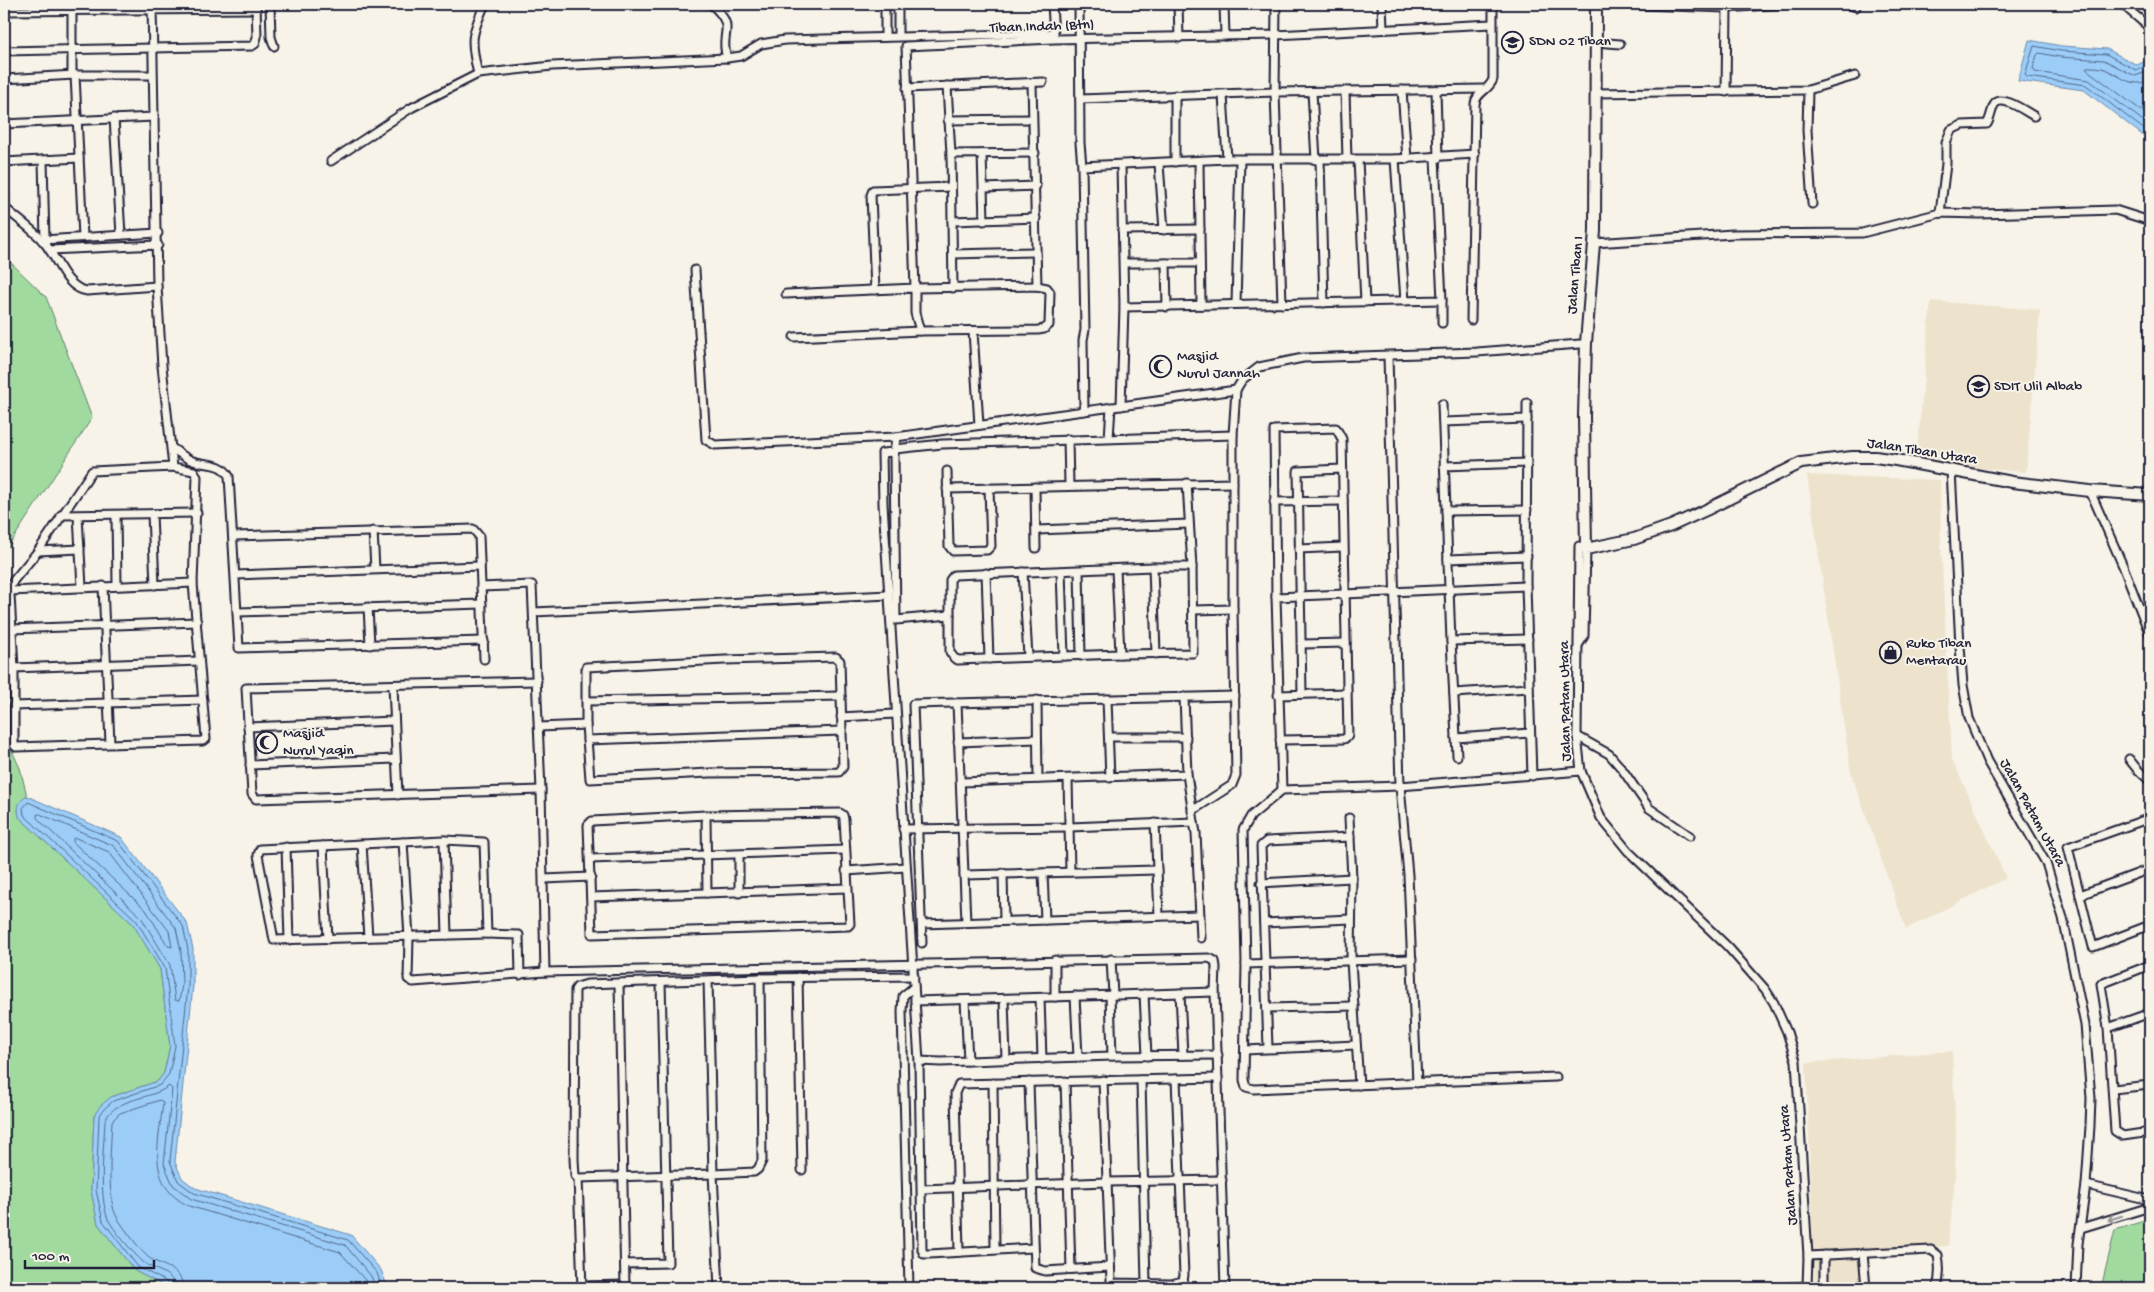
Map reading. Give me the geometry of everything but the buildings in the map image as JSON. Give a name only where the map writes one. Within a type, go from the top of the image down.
[{"type":"street","points":[[270,4],[271,37],[274,46]]},
{"type":"street","points":[[478,74],[473,52],[472,34],[485,4]]},
{"type":"street","points":[[711,4],[725,19],[724,50],[727,58]]},
{"type":"street","points":[[885,4],[885,37]]},
{"type":"street","points":[[898,4],[898,36]]},
{"type":"street","points":[[331,161],[410,108],[478,74],[562,66],[727,58],[741,56],[761,44],[772,41],[898,36],[1054,36],[1052,4]]},
{"type":"street","points":[[1078,4],[1085,330],[1083,340],[1084,411]]},
{"type":"street","points":[[1178,4],[1179,38]]},
{"type":"street","points":[[1224,4],[1225,36]]},
{"type":"street","points":[[1276,4],[1275,92],[1282,304]]},
{"type":"street","points":[[1382,4],[1384,29]]},
{"type":"street","points":[[1471,320],[1475,100],[1491,84],[1493,79],[1493,4]]},
{"type":"street","name":"Jalan Tiban I","points":[[1583,548],[1580,344],[1589,237],[1591,4]]},
{"type":"street","name":"Jalan Tiban I","points":[[1583,548],[1585,352],[1594,243],[1596,4]]},
{"type":"street","points":[[1615,4],[1726,8],[1781,4]]},
{"type":"street","points":[[1846,4],[1856,7]]},
{"type":"street","points":[[2122,4],[2150,28]]},
{"type":"street","points":[[4,11],[116,6],[256,6],[258,37],[252,46],[4,51]]},
{"type":"street","points":[[76,7],[71,50],[78,121],[83,237]]},
{"type":"street","points":[[152,7],[152,75],[158,233],[157,286],[162,366],[173,467]]},
{"type":"street","points":[[1726,8],[1726,92]]},
{"type":"street","points":[[885,17],[898,15]]},
{"type":"street","name":"Tiban Indah (Btn)","points":[[907,88],[906,46],[1054,36],[1079,40],[1275,36],[1492,24]]},
{"type":"street","points":[[1596,42],[1620,44]]},
{"type":"street","points":[[4,79],[73,75],[152,75]]},
{"type":"street","points":[[1596,93],[1808,90],[1855,76]]},
{"type":"street","points":[[1032,82],[1037,286]]},
{"type":"street","points":[[920,332],[915,313],[907,88],[1043,82]]},
{"type":"street","points":[[947,86],[951,154],[953,288]]},
{"type":"street","points":[[1080,99],[1275,92],[1485,89]]},
{"type":"street","points":[[1402,90],[1407,159]]},
{"type":"street","points":[[1436,90],[1436,158],[1442,323]]},
{"type":"street","points":[[1808,90],[1807,130],[1812,204]]},
{"type":"street","points":[[1345,91],[1348,159]]},
{"type":"street","points":[[1312,92],[1318,160],[1324,304]]},
{"type":"street","points":[[1223,94],[1227,159]]},
{"type":"street","points":[[1175,95],[1175,162]]},
{"type":"street","points":[[1940,213],[1946,164],[1946,144],[1951,130],[1962,125],[1987,124],[1995,103],[1998,101],[2004,100],[2034,116]]},
{"type":"street","points":[[4,124],[154,117]]},
{"type":"street","points":[[114,118],[121,235]]},
{"type":"street","points":[[948,120],[1032,119]]},
{"type":"street","points":[[951,154],[1035,153]]},
{"type":"street","points":[[982,154],[984,221]]},
{"type":"street","points":[[1082,166],[1159,164],[1227,159],[1395,160],[1475,154]]},
{"type":"street","points":[[79,158],[4,162],[4,207],[43,240],[61,270],[78,289],[87,291],[157,286]]},
{"type":"street","points":[[43,160],[43,240]]},
{"type":"street","points":[[1236,304],[1240,160]]},
{"type":"street","points":[[1358,160],[1365,302]]},
{"type":"street","points":[[1395,160],[1405,301]]},
{"type":"street","points":[[1199,162],[1201,304]]},
{"type":"street","points":[[1159,164],[1164,230]]},
{"type":"street","points":[[1121,165],[1124,262],[1121,406]]},
{"type":"street","points":[[984,188],[1036,186]]},
{"type":"street","points":[[875,290],[871,195],[873,190],[878,188],[951,187]]},
{"type":"street","points":[[1594,243],[1733,234],[1862,233],[1940,213],[1980,214],[2114,210],[2150,222]]},
{"type":"street","points":[[952,221],[1036,218]]},
{"type":"street","points":[[1122,230],[1200,229]]},
{"type":"street","points":[[43,240],[158,233]]},
{"type":"street","points":[[50,250],[158,246]]},
{"type":"street","points":[[953,254],[1035,252]]},
{"type":"street","points":[[1124,262],[1200,263]]},
{"type":"street","points":[[1166,263],[1167,306]]},
{"type":"street","points":[[695,270],[706,440],[715,445],[896,437],[1236,390]]},
{"type":"street","points":[[786,294],[915,288],[1037,286],[1047,288],[1050,292],[1050,316],[1047,327],[1038,330],[794,337]]},
{"type":"street","points":[[1124,307],[1442,300]]},
{"type":"street","points":[[973,331],[979,425]]},
{"type":"street","points":[[1192,811],[1232,786],[1234,781],[1232,435],[1236,390],[1242,380],[1258,367],[1303,358],[1477,352],[1580,344]]},
{"type":"street","points":[[1388,356],[1400,786],[1408,875],[1417,1083]]},
{"type":"street","points":[[1527,403],[1526,586],[1532,776]]},
{"type":"street","points":[[1442,404],[1450,641],[1457,756]]},
{"type":"street","points":[[1108,438],[1112,407]]},
{"type":"street","points":[[1443,422],[1527,419]]},
{"type":"street","points":[[1280,740],[1344,739],[1348,736],[1342,439],[1336,428],[1274,430],[1278,695],[1282,790]]},
{"type":"street","points":[[1033,1248],[924,1254],[922,1250],[919,1061],[895,714],[883,504],[882,452],[942,444],[1232,435]]},
{"type":"street","points":[[896,437],[896,620],[950,615]]},
{"type":"street","points":[[1068,439],[1069,486]]},
{"type":"street","points":[[172,448],[191,461],[218,465],[229,476],[239,648],[484,641]]},
{"type":"street","name":"Jalan Tiban Utara","points":[[1583,548],[1634,539],[1671,526],[1801,463],[1852,456],[1876,457],[2012,482],[2090,491],[2150,495]]},
{"type":"street","points":[[186,469],[191,461]]},
{"type":"street","points":[[1444,466],[1527,463]]},
{"type":"street","points":[[173,467],[186,469],[194,471],[197,477],[193,583],[206,736],[204,740],[16,747],[10,591],[14,580],[38,551],[92,471],[173,467]]},
{"type":"street","points":[[1302,694],[1298,471],[1342,469]]},
{"type":"street","name":"Jalan Patam Utara","points":[[1951,470],[1960,646],[1963,685],[1969,718],[1987,761],[2046,863],[2063,918],[2085,1025],[2091,1098],[2086,1185],[2078,1244],[2076,1288]]},
{"type":"street","points":[[946,471],[949,546],[953,551],[987,550],[991,546],[989,488]]},
{"type":"street","points":[[1187,483],[1192,567],[1193,653],[958,660],[950,652],[950,580],[952,575],[1192,567]]},
{"type":"street","points":[[947,489],[1233,483]]},
{"type":"street","points":[[1035,487],[1036,548]]},
{"type":"street","points":[[2090,491],[2123,566],[2150,635]]},
{"type":"street","points":[[1274,502],[1343,501]]},
{"type":"street","points":[[1446,511],[1527,510]]},
{"type":"street","points":[[61,516],[197,513]]},
{"type":"street","points":[[152,514],[154,585]]},
{"type":"street","points":[[116,515],[118,585]]},
{"type":"street","points":[[78,516],[82,587]]},
{"type":"street","points":[[1037,530],[1189,524]]},
{"type":"street","points":[[233,536],[373,530],[473,529],[479,536],[484,659]]},
{"type":"street","points":[[373,530],[375,569]]},
{"type":"street","points":[[1299,549],[1343,547]]},
{"type":"street","name":"Jalan Patam Utara","points":[[1583,548],[1584,636],[1579,645],[1577,736],[1581,771],[1601,818],[1628,851],[1728,947],[1774,1003],[1787,1032],[1796,1061],[1808,1256],[1807,1287]]},
{"type":"street","points":[[38,551],[80,549]]},
{"type":"street","points":[[1448,559],[1527,556]]},
{"type":"street","points":[[236,575],[480,566]]},
{"type":"street","points":[[1153,567],[1156,654]]},
{"type":"street","points":[[1116,569],[1120,654]]},
{"type":"street","points":[[1060,571],[1064,656]]},
{"type":"street","points":[[1079,571],[1081,656]]},
{"type":"street","points":[[1023,572],[1028,658]]},
{"type":"street","points":[[986,573],[989,659]]},
{"type":"street","points":[[10,591],[193,583]]},
{"type":"street","points":[[481,587],[532,585],[539,727],[545,972]]},
{"type":"street","points":[[104,586],[104,626],[110,743]]},
{"type":"street","points":[[1276,597],[1396,590],[1526,586]]},
{"type":"street","points":[[534,612],[889,595]]},
{"type":"street","points":[[238,612],[482,604]]},
{"type":"street","points":[[368,608],[370,645]]},
{"type":"street","points":[[1193,610],[1233,609]]},
{"type":"street","points":[[12,629],[197,622]]},
{"type":"street","points":[[1450,641],[1528,639]]},
{"type":"street","points":[[1302,644],[1346,643]]},
{"type":"street","points":[[836,657],[840,661],[841,696],[842,768],[838,772],[709,773],[593,780],[589,776],[586,724],[586,668],[589,666],[836,657]]},
{"type":"street","points":[[14,668],[199,661]]},
{"type":"street","points":[[537,681],[393,686],[246,688],[252,794],[256,799],[541,790]]},
{"type":"street","points":[[393,686],[398,795]]},
{"type":"street","points":[[1454,693],[1529,688]]},
{"type":"street","points":[[1278,695],[1347,692]]},
{"type":"street","points":[[587,701],[841,696]]},
{"type":"street","points":[[922,943],[916,830],[913,704],[1235,696]]},
{"type":"street","points":[[1184,697],[1187,774],[1196,833],[1200,938]]},
{"type":"street","points":[[1107,699],[1110,778]]},
{"type":"street","points":[[13,706],[203,700]]},
{"type":"street","points":[[1037,700],[1038,779]]},
{"type":"street","points":[[957,703],[966,922]]},
{"type":"street","points":[[841,717],[895,714]]},
{"type":"street","points":[[248,726],[394,721]]},
{"type":"street","points":[[539,727],[586,724]]},
{"type":"street","points":[[587,740],[842,731]]},
{"type":"street","points":[[1456,738],[1530,732]]},
{"type":"street","points":[[1577,736],[1609,754],[1622,769],[1649,808],[1690,836]]},
{"type":"street","points":[[1109,737],[1186,737]]},
{"type":"street","points":[[958,742],[1037,739]]},
{"type":"street","points":[[250,765],[395,759]]},
{"type":"street","points":[[2129,759],[2150,781]]},
{"type":"street","points":[[1556,1077],[1249,1089],[1246,1087],[1244,1080],[1246,964],[1242,830],[1251,816],[1282,790],[1400,786],[1581,771]]},
{"type":"street","points":[[961,782],[1187,774]]},
{"type":"street","points":[[1068,779],[1070,872]]},
{"type":"street","points":[[840,813],[844,817],[845,850],[850,924],[848,926],[594,936],[591,932],[591,877],[588,825],[592,821],[706,815],[840,813]]},
{"type":"street","points":[[706,815],[707,893]]},
{"type":"street","points":[[1349,818],[1352,878],[1351,961],[1359,1085]]},
{"type":"street","points":[[2150,818],[2068,847],[2093,947],[2150,925]]},
{"type":"street","points":[[903,829],[1070,827],[1194,822]]},
{"type":"street","points":[[1155,823],[1159,916]]},
{"type":"street","points":[[1268,1048],[1261,846],[1267,840],[1350,837]]},
{"type":"street","points":[[444,840],[447,935]]},
{"type":"street","points":[[487,934],[484,842],[444,840],[260,849],[258,855],[272,938],[276,942],[368,937],[519,935],[520,975]]},
{"type":"street","points":[[403,842],[409,937],[408,979],[411,981],[424,982],[545,972],[1111,959],[1209,958],[1215,961],[1225,1288]]},
{"type":"street","points":[[362,844],[368,937]]},
{"type":"street","points":[[323,846],[328,939]]},
{"type":"street","points":[[286,847],[289,940]]},
{"type":"street","points":[[590,859],[845,850]]},
{"type":"street","points":[[739,855],[739,893]]},
{"type":"street","points":[[846,871],[906,867]]},
{"type":"street","points":[[2080,895],[2150,869]]},
{"type":"street","points":[[964,875],[1157,870]]},
{"type":"street","points":[[1043,873],[1045,920]]},
{"type":"street","points":[[1003,874],[1004,920]]},
{"type":"street","points":[[544,879],[591,877]]},
{"type":"street","points":[[1261,883],[1352,878]]},
{"type":"street","points":[[591,897],[847,888]]},
{"type":"street","points":[[922,924],[1199,915]]},
{"type":"street","points":[[1264,922],[1351,919]]},
{"type":"street","points":[[1111,959],[1112,1056]]},
{"type":"street","points":[[1246,964],[1412,959]]},
{"type":"street","points":[[1055,960],[1055,997]]},
{"type":"street","points":[[2150,965],[2101,984],[2108,1028],[2114,1128],[2116,1133],[2123,1136],[2150,1132]]},
{"type":"street","points":[[619,983],[625,1286],[582,1287],[578,1178],[575,1176],[574,1159],[574,990],[582,985],[619,983],[798,977],[914,976]]},
{"type":"street","points":[[798,977],[802,1170]]},
{"type":"street","points":[[578,1178],[754,1172],[758,1169],[762,1161],[760,978]]},
{"type":"street","points":[[708,980],[713,1174],[720,1288]]},
{"type":"street","points":[[625,1264],[668,1263],[661,982]]},
{"type":"street","points":[[909,1288],[902,1011],[903,996],[914,987]]},
{"type":"street","points":[[915,1001],[1215,992]]},
{"type":"street","points":[[1180,993],[1183,1055]]},
{"type":"street","points":[[1144,994],[1147,1056]]},
{"type":"street","points":[[1075,996],[1078,1058]]},
{"type":"street","points":[[1040,998],[1042,1059]]},
{"type":"street","points":[[1004,999],[1006,1060]]},
{"type":"street","points":[[965,1000],[968,1061]]},
{"type":"street","points":[[1267,1008],[1354,1006]]},
{"type":"street","points":[[2108,1028],[2150,1013]]},
{"type":"street","points":[[1245,1050],[1356,1046]]},
{"type":"street","points":[[919,1061],[1218,1055]]},
{"type":"street","points":[[959,1252],[956,1088],[959,1084],[1218,1078]]},
{"type":"street","points":[[1103,1080],[1106,1182],[1112,1283],[1171,1284],[1184,1280],[1176,1079]]},
{"type":"street","points":[[1141,1080],[1146,1283]]},
{"type":"street","points":[[1065,1081],[1071,1269]]},
{"type":"street","points":[[1029,1082],[1033,1248],[1036,1270],[1110,1267]]},
{"type":"street","points":[[993,1083],[995,1249]]},
{"type":"street","points":[[2112,1089],[2150,1085]]},
{"type":"street","points":[[922,1189],[994,1185],[1222,1180]]},
{"type":"street","points":[[2086,1185],[2150,1200]]},
{"type":"street","points":[[2081,1228],[2150,1207]]},
{"type":"street","points":[[1808,1256],[1931,1250],[1936,1252],[1939,1258],[1940,1279],[1938,1288]]},
{"type":"street","points":[[1863,1253],[1866,1288]]},
{"type":"street","points":[[1824,1255],[1824,1288]]},
{"type":"street","points":[[1777,1288],[1807,1287]]},
{"type":"shaded area","name":"SDIT Ulil Albab","points":[[1931,301],[2040,310],[2026,472],[1916,463]]},
{"type":"shaded area","name":"Ruko Tiban Mentarau","points":[[1807,475],[1940,480],[1941,547],[1952,759],[2006,878],[1906,929],[1851,773]]},
{"type":"shaded area","points":[[1952,1051],[1956,1134],[1955,1177],[1948,1246],[1864,1250],[1864,1288],[1815,1288],[1806,1063]]},
{"type":"green space","points":[[4,256],[46,297],[92,418],[4,553]]},
{"type":"green space","points":[[4,734],[20,768],[27,796],[19,805],[19,817],[133,924],[160,969],[170,1046],[164,1073],[158,1081],[111,1097],[94,1116],[91,1190],[98,1224],[135,1271],[168,1288],[4,1288]]},
{"type":"green space","points":[[2150,1219],[2150,1288],[2101,1288],[2115,1230]]},
{"type":"water","points":[[2029,40],[2062,46],[2107,49],[2137,65],[2150,59],[2150,141],[2084,90],[2018,81]]},
{"type":"water","points":[[27,796],[121,837],[187,923],[193,949],[193,986],[175,1162],[182,1178],[195,1188],[351,1235],[381,1270],[388,1288],[168,1288],[135,1271],[98,1224],[91,1190],[94,1116],[100,1106],[111,1097],[158,1081],[164,1073],[170,1046],[160,969],[133,924],[19,817],[19,805]]},
{"type":"place","name":"SDN 02 Tiban","points":[[1513,42]]},
{"type":"place","name":"Masjid Nurul Jannah","points":[[1161,366]]},
{"type":"place","name":"SDIT Ulil Albab","points":[[1978,387]]},
{"type":"place","name":"Ruko Tiban Mentarau","points":[[1890,653]]},
{"type":"place","name":"Masjid Nurul Yaqin","points":[[267,743]]}]
